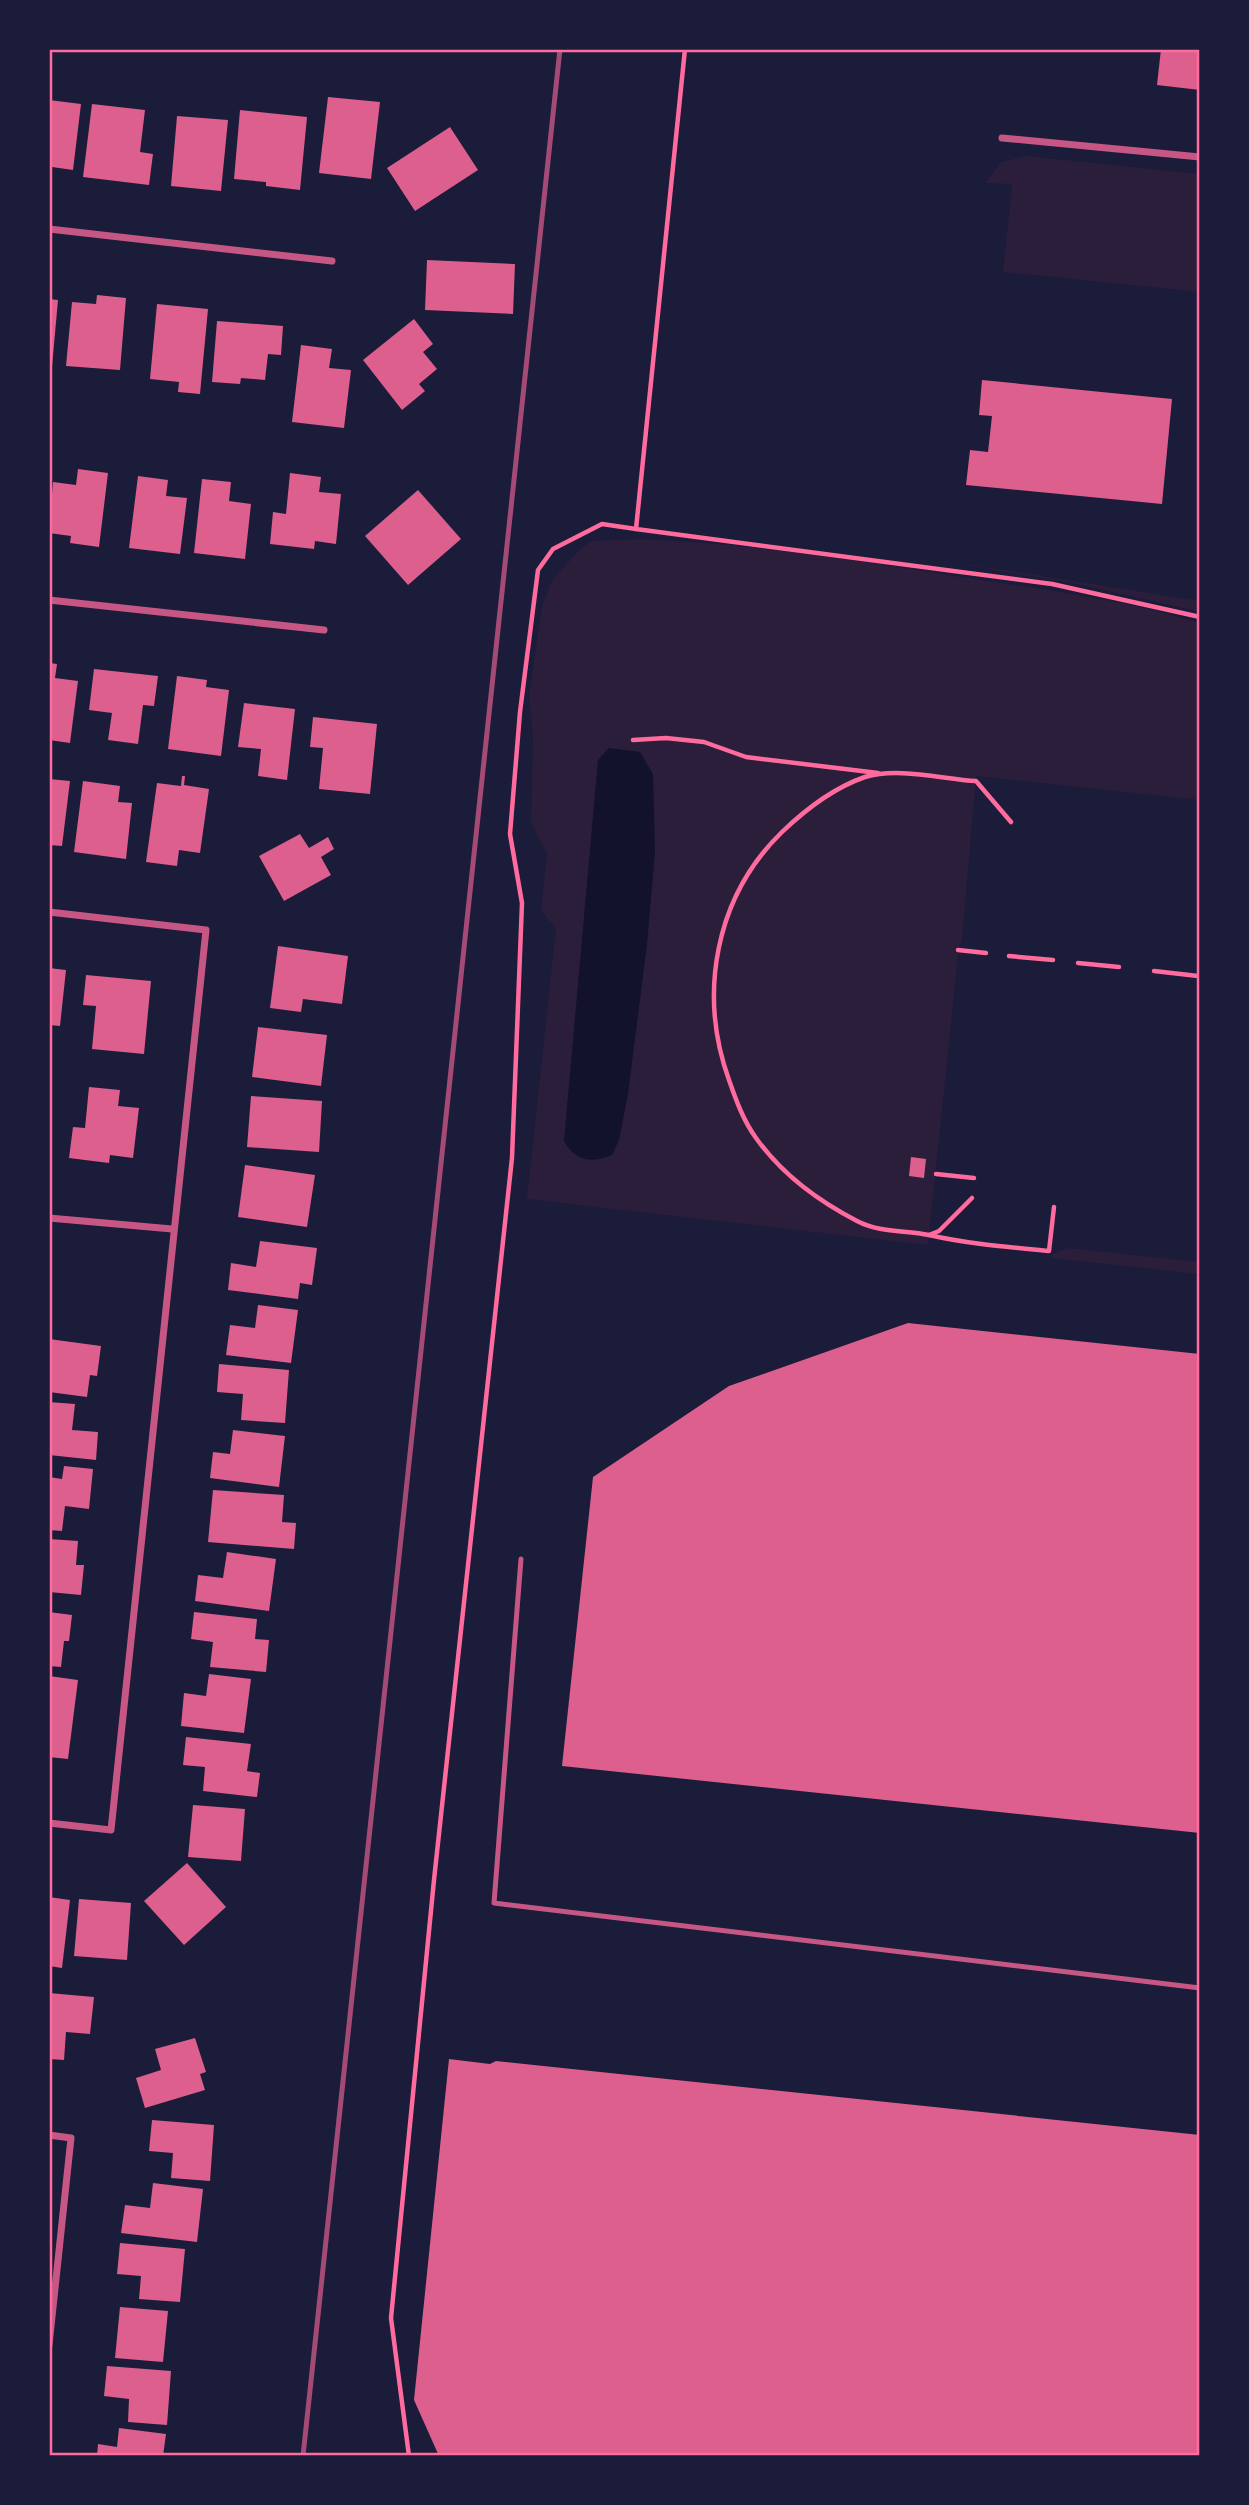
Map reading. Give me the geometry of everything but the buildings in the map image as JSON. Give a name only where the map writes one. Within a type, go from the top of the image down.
[{"type":"street","points":[[1002,138],[1200,157]]},
{"type":"street","points":[[49,229],[332,261]]},
{"type":"street","points":[[49,600],[324,630]]},
{"type":"street","points":[[49,912],[206,930],[172,1229],[111,1830],[49,1823]]},
{"type":"street","points":[[49,1218],[172,1229]]},
{"type":"street","points":[[49,2135],[71,2138],[49,2345]]},
{"type":"lane","points":[[521,1559],[494,1903],[1200,1988]]},
{"type":"path","points":[[636,529],[685,49]]},
{"type":"path","points":[[409,2456],[391,2318],[434,1880],[512,1158],[522,903],[510,834],[520,712],[538,570],[553,549],[602,524],[1026,580],[1088,590],[1200,617]]},
{"type":"path","points":[[633,740],[666,738],[704,742],[746,757],[882,774],[975,781],[1011,822]]},
{"type":"path","points":[[882,774],[864,778],[818,800],[767,846],[751,867],[724,924],[712,988],[714,1027],[720,1055],[742,1116],[776,1163],[800,1185],[858,1222],[879,1229],[928,1235],[943,1240],[1049,1251],[1054,1207]]},
{"type":"path","points":[[958,950],[986,953]]},
{"type":"path","points":[[1009,956],[1053,960]]},
{"type":"path","points":[[1078,963],[1119,967]]},
{"type":"path","points":[[1154,971],[1198,976]]},
{"type":"path","points":[[936,1174],[974,1178]]},
{"type":"path","points":[[928,1235],[939,1231],[972,1198]]},
{"type":"shaded area","points":[[1026,156],[1200,174],[1200,292],[1003,272],[1012,184],[985,183],[1001,162]]},
{"type":"shaded area","points":[[640,539],[795,552],[872,563],[1075,594],[1200,623],[1200,800],[976,776],[962,941],[959,947],[928,1245],[527,1199],[556,928],[541,911],[547,853],[531,823],[533,738],[529,695],[542,607],[552,580],[581,548],[592,541]]},
{"type":"shaded area","points":[[914,556],[1200,601],[1200,612],[1082,585]]},
{"type":"shaded area","points":[[609,748],[640,752],[653,774],[655,852],[647,944],[628,1094],[619,1140],[612,1155],[590,1160],[578,1157],[564,1141],[598,760]]},
{"type":"shaded area","points":[[1068,1248],[1200,1262],[1200,1274],[1051,1258],[1052,1254]]},
{"type":"railway","points":[[303,2456],[560,49]]}]
